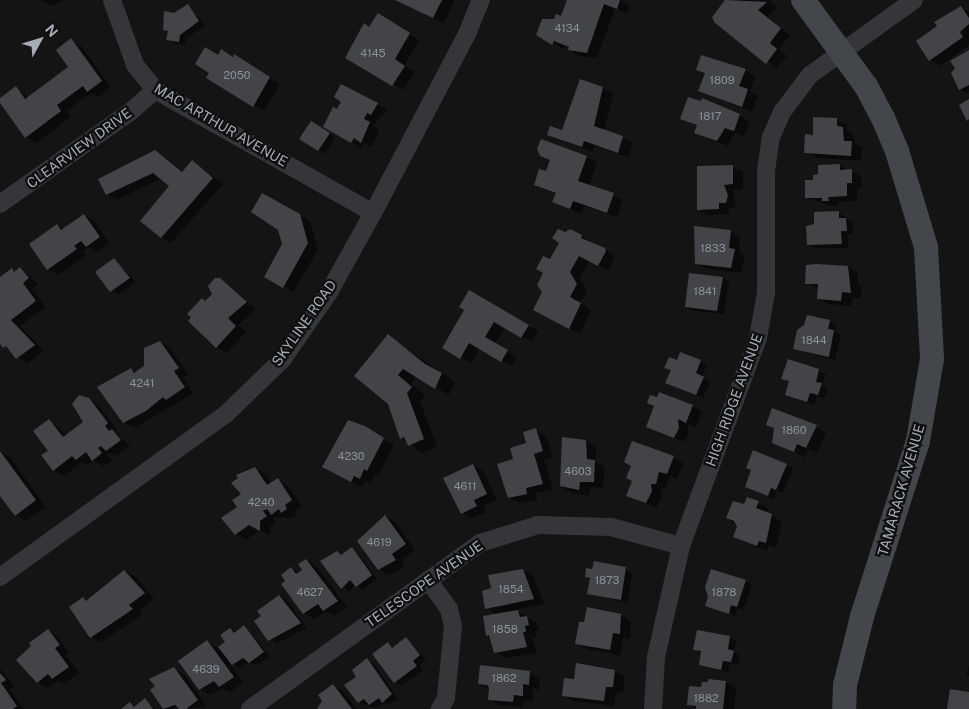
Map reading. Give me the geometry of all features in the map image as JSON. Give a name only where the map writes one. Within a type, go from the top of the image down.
[{"type":"main road","name":"TAMARACK AVENUE","points":[[803,0],[866,86],[883,118],[897,151],[926,247],[932,359],[918,441],[862,617],[845,685],[844,709]]},
{"type":"street","name":"MAC ARTHUR AVENUE","points":[[112,0],[135,65],[155,90],[373,213]]},
{"type":"street","name":"SKYLINE ROAD","points":[[0,577],[226,414],[282,360],[329,292],[373,213],[467,34],[481,0]]},
{"type":"street","name":"HIGH RIDGE AVENUE","points":[[653,709],[656,657],[680,546],[758,338],[767,273],[766,171],[771,137],[782,112],[803,83],[840,52],[914,0]]},
{"type":"street","name":"CLEARVIEW DRIVE","points":[[0,204],[130,112],[155,90]]},
{"type":"street","name":"TELESCOPE AVENUE","points":[[250,709],[480,542],[538,525],[611,527],[680,546]]},
{"type":"street","points":[[428,580],[449,609],[453,626],[446,698],[440,709]]},
{"type":"building","points":[[395,0],[442,0],[433,18]]},
{"type":"building","points":[[567,0],[620,0],[617,9],[604,4],[587,53],[568,50],[569,47],[554,41],[552,45],[536,35],[542,19],[554,19],[556,14],[561,16]]},
{"type":"building","points":[[725,0],[767,2],[758,10],[781,28],[770,43],[777,49],[766,64],[714,22],[712,17]]},
{"type":"building","points":[[188,4],[199,21],[180,35],[179,42],[166,40],[168,31],[163,30],[164,11],[174,13]]},
{"type":"building","points":[[961,6],[969,18],[969,24],[960,32],[963,37],[929,61],[916,41],[937,26],[934,22]]},
{"type":"building","points":[[378,13],[410,33],[395,59],[405,66],[392,86],[345,58],[364,23],[369,27]]},
{"type":"building","points":[[71,38],[102,81],[87,92],[83,86],[57,105],[61,111],[25,138],[0,103],[0,98],[16,86],[25,99],[68,67],[56,50]]},
{"type":"building","points":[[205,47],[218,55],[221,49],[233,57],[234,54],[270,77],[253,107],[206,78],[209,73],[195,64]]},
{"type":"building","points":[[969,50],[969,85],[959,90],[951,73],[955,68],[950,61]]},
{"type":"building","points":[[701,55],[746,69],[739,86],[748,89],[742,107],[698,91],[705,73],[696,70]]},
{"type":"building","points":[[580,79],[603,87],[594,126],[623,136],[618,153],[584,141],[582,147],[547,135],[550,126],[562,130]]},
{"type":"building","points":[[341,84],[378,103],[371,115],[367,113],[364,119],[370,122],[361,143],[354,138],[351,143],[323,127],[333,107],[337,109],[341,102],[334,97]]},
{"type":"building","points":[[688,97],[701,101],[702,98],[740,114],[734,131],[725,128],[717,141],[694,133],[697,125],[680,119]]},
{"type":"building","points":[[969,99],[969,119],[967,121],[959,105]]},
{"type":"building","points":[[813,117],[837,118],[837,126],[843,127],[844,141],[852,141],[851,156],[804,153],[805,134],[813,135]]},
{"type":"building","points":[[311,121],[330,133],[318,151],[299,139]]},
{"type":"building","points":[[541,139],[587,156],[578,181],[614,193],[607,213],[573,201],[570,209],[552,202],[556,193],[534,185],[539,169],[546,171],[550,160],[540,156],[537,149]]},
{"type":"building","points":[[155,150],[182,172],[192,160],[213,178],[161,238],[140,221],[169,186],[153,173],[106,195],[98,179]]},
{"type":"building","points":[[840,164],[840,170],[852,169],[852,183],[847,183],[847,196],[828,197],[829,201],[822,201],[822,198],[805,198],[805,180],[813,180],[813,175],[818,174],[818,165]]},
{"type":"building","points":[[733,165],[733,184],[724,185],[728,195],[726,203],[719,203],[719,209],[697,210],[697,166]]},
{"type":"building","points":[[262,193],[300,214],[308,243],[283,288],[264,277],[282,244],[278,230],[251,212]]},
{"type":"building","points":[[839,211],[839,218],[846,218],[847,231],[841,231],[842,244],[807,245],[806,226],[814,224],[814,212]]},
{"type":"building","points":[[84,214],[100,237],[86,247],[81,241],[74,246],[77,249],[47,270],[29,244],[57,224],[61,230]]},
{"type":"building","points":[[694,226],[731,230],[729,248],[735,249],[731,268],[695,264]]},
{"type":"building","points":[[558,229],[565,232],[570,229],[582,235],[581,238],[605,248],[606,251],[598,266],[579,256],[570,272],[577,284],[570,297],[581,303],[569,329],[533,310],[542,292],[537,285],[543,273],[536,269],[543,256],[550,259],[559,243],[552,238]]},
{"type":"building","points":[[114,258],[130,278],[110,292],[95,272]]},
{"type":"building","points":[[806,265],[848,266],[851,293],[842,292],[841,301],[817,299],[818,284],[805,284]]},
{"type":"building","points":[[20,267],[29,278],[23,283],[36,301],[11,320],[35,345],[16,359],[6,346],[3,348],[0,344],[0,277],[12,268],[14,272]]},
{"type":"building","points":[[689,273],[723,277],[717,311],[685,307]]},
{"type":"building","points":[[215,278],[220,278],[247,302],[228,318],[236,326],[216,348],[188,321],[191,317],[187,314],[202,298],[205,301],[212,294],[208,286]]},
{"type":"building","points":[[469,290],[529,325],[521,338],[494,322],[485,337],[508,350],[501,362],[469,343],[460,359],[442,348],[464,310],[459,307]]},
{"type":"building","points":[[807,315],[830,320],[828,329],[834,330],[829,357],[793,349],[797,330],[804,325]]},
{"type":"building","points":[[388,334],[425,364],[442,373],[435,389],[403,369],[398,375],[412,387],[407,393],[424,439],[408,446],[404,437],[400,439],[388,404],[354,376]]},
{"type":"building","points":[[160,341],[179,368],[174,371],[185,387],[166,400],[163,397],[146,411],[123,423],[97,387],[131,368],[134,373],[144,366],[144,348]]},
{"type":"building","points":[[680,352],[701,360],[696,373],[704,377],[696,395],[665,383],[671,370],[664,368],[669,357],[677,360]]},
{"type":"building","points":[[788,359],[819,369],[816,382],[822,383],[818,395],[810,393],[807,402],[785,395],[789,381],[781,379]]},
{"type":"building","points":[[659,392],[693,405],[686,423],[678,419],[679,428],[674,438],[646,427],[654,406],[647,403],[650,395],[657,397]]},
{"type":"building","points":[[79,395],[89,398],[108,423],[105,426],[109,431],[112,429],[121,440],[106,451],[101,446],[98,448],[102,453],[92,461],[86,452],[76,460],[72,456],[53,471],[41,455],[48,451],[33,431],[49,419],[63,437],[83,422],[72,404]]},
{"type":"building","points":[[772,408],[817,425],[806,448],[797,444],[794,452],[772,443],[774,428],[766,425]]},
{"type":"building","points":[[348,420],[365,426],[384,438],[367,471],[364,469],[360,479],[354,476],[351,482],[322,467]]},
{"type":"building","points":[[536,428],[543,451],[534,454],[543,484],[526,488],[527,494],[508,498],[497,464],[513,459],[510,448],[526,443],[523,432]]},
{"type":"building","points":[[562,437],[586,440],[587,459],[595,460],[594,482],[580,482],[579,490],[560,486]]},
{"type":"building","points":[[632,441],[674,456],[667,474],[659,472],[656,484],[651,484],[652,491],[646,503],[626,496],[632,481],[626,478],[631,466],[624,462]]},
{"type":"building","points":[[753,450],[787,464],[776,490],[771,488],[768,496],[745,487],[751,470],[746,468]]},
{"type":"building","points":[[0,451],[36,500],[15,516],[0,496]]},
{"type":"building","points":[[473,464],[487,494],[474,500],[477,506],[461,514],[443,478]]},
{"type":"building","points":[[255,467],[267,485],[278,478],[292,500],[285,505],[287,509],[281,513],[279,509],[271,515],[267,509],[263,511],[267,516],[260,521],[260,531],[249,525],[235,535],[221,518],[237,507],[232,500],[241,494],[231,483],[238,478],[236,475]]},
{"type":"building","points":[[747,497],[759,501],[756,508],[772,514],[766,543],[759,541],[757,546],[733,537],[737,527],[734,521],[726,518],[733,501],[744,504]]},
{"type":"building","points":[[385,515],[406,544],[392,554],[396,560],[378,570],[357,541]]},
{"type":"building","points":[[352,547],[372,575],[356,587],[350,580],[341,589],[320,561],[337,551],[341,555]]},
{"type":"building","points":[[306,559],[338,601],[323,611],[318,604],[303,614],[281,584],[285,581],[281,575],[291,567],[296,574],[302,570],[298,564]]},
{"type":"building","points":[[594,561],[626,567],[621,600],[587,594],[590,578],[585,577],[586,568],[592,569]]},
{"type":"building","points":[[523,569],[534,599],[485,609],[482,591],[491,588],[488,575]]},
{"type":"building","points":[[711,569],[746,580],[737,607],[731,605],[729,614],[705,606],[708,597],[705,587]]},
{"type":"building","points":[[124,570],[145,593],[129,605],[133,609],[90,638],[69,607],[83,597],[86,601]]},
{"type":"building","points":[[279,595],[301,623],[268,641],[254,621],[261,616],[257,611]]},
{"type":"building","points":[[587,607],[621,614],[620,634],[613,633],[610,650],[575,644],[579,622],[584,622]]},
{"type":"building","points":[[518,610],[520,617],[527,616],[529,625],[525,626],[526,632],[523,632],[527,647],[494,653],[489,635],[486,636],[483,616]]},
{"type":"building","points":[[244,625],[264,652],[249,663],[243,658],[232,665],[218,647],[225,642],[220,635],[230,628],[234,633]]},
{"type":"building","points":[[48,629],[60,645],[55,648],[69,667],[52,679],[48,674],[37,683],[16,660],[31,646],[29,643]]},
{"type":"building","points":[[697,630],[730,636],[728,649],[734,651],[731,662],[723,661],[721,670],[699,665],[701,651],[693,650]]},
{"type":"building","points":[[406,637],[420,655],[413,661],[417,666],[394,683],[372,654],[388,642],[392,648]]},
{"type":"building","points":[[207,640],[234,677],[219,687],[214,681],[199,690],[178,661]]},
{"type":"building","points":[[367,658],[392,694],[382,703],[379,698],[369,705],[364,699],[358,703],[344,685],[356,677],[352,670]]},
{"type":"building","points":[[576,663],[615,670],[613,687],[606,687],[604,701],[562,696],[564,678],[574,679]]},
{"type":"building","points":[[480,665],[530,671],[529,685],[523,684],[523,696],[514,695],[513,702],[488,700],[489,688],[487,685],[478,684]]},
{"type":"building","points":[[174,667],[198,700],[186,709],[179,709],[175,705],[163,709],[150,690],[155,686],[149,679]]},
{"type":"building","points":[[0,673],[6,680],[1,683],[17,706],[13,709],[0,709]]},
{"type":"building","points":[[708,679],[726,681],[723,709],[696,709],[696,706],[687,705],[689,686],[701,687],[702,682],[708,682]]},
{"type":"building","points":[[333,684],[352,709],[317,709],[322,701],[318,695]]},
{"type":"building","points":[[950,689],[969,692],[969,709],[947,709]]},
{"type":"building","points":[[145,698],[153,709],[121,709],[130,702],[134,707]]}]
